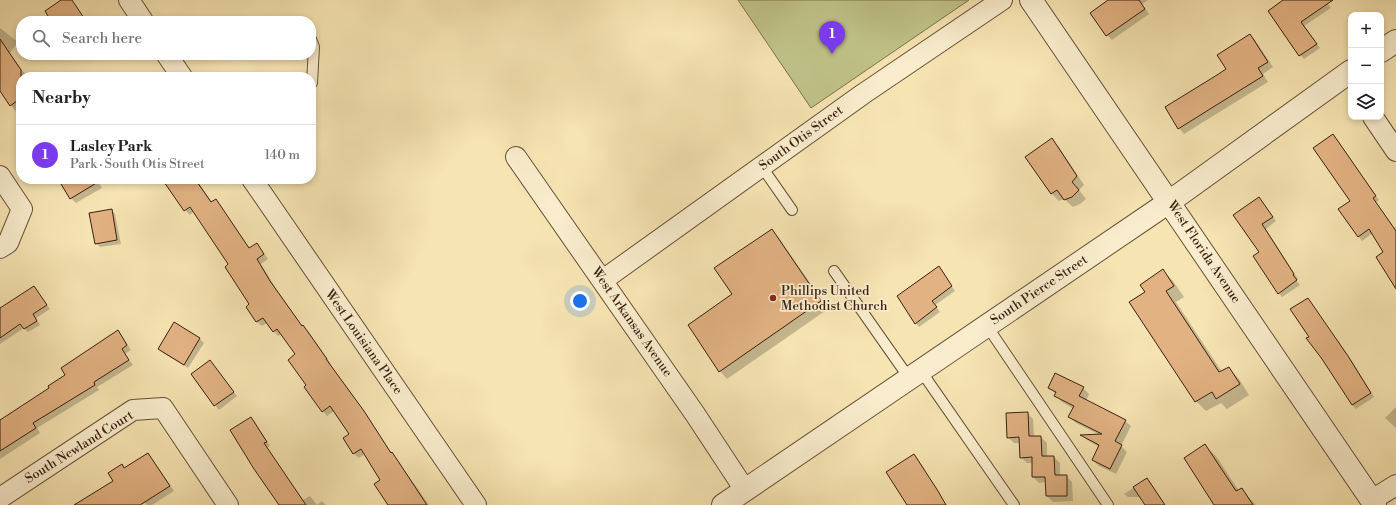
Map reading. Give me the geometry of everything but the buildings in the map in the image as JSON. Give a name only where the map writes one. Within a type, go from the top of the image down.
[{"type":"street","points":[[129,0],[140,16]]},
{"type":"street","name":"South Otis Street","points":[[603,280],[863,94],[1002,0]]},
{"type":"street","name":"West Florida Avenue","points":[[1031,0],[1374,503]]},
{"type":"street","points":[[1384,49],[1396,41]]},
{"type":"street","points":[[170,60],[179,72]]},
{"type":"street","name":"South Pierce Street","points":[[723,505],[1169,202],[1348,78]]},
{"type":"street","points":[[1375,120],[1396,152]]},
{"type":"street","name":"West Arkansas Avenue","points":[[516,157],[603,280],[745,490]]},
{"type":"street","points":[[0,176],[22,209],[8,243],[0,248]]},
{"type":"street","name":"West Louisiana Place","points":[[255,184],[476,505]]},
{"type":"street","name":"South Newland Court","points":[[0,498],[133,410],[163,408],[228,505]]},
{"type":"street","points":[[1374,503],[1396,485]]},
{"type":"lane","points":[[313,60],[313,72]]},
{"type":"lane","points":[[762,166],[792,210]]},
{"type":"lane","points":[[834,271],[1014,505]]},
{"type":"lane","points":[[987,326],[1108,505]]},
{"type":"green space","points":[[738,0],[969,0],[811,108]]},
{"type":"place","name":"Lasley Park","points":[[832,54]]},
{"type":"place","name":"Phillips United Methodist Church","points":[[773,298]]}]
